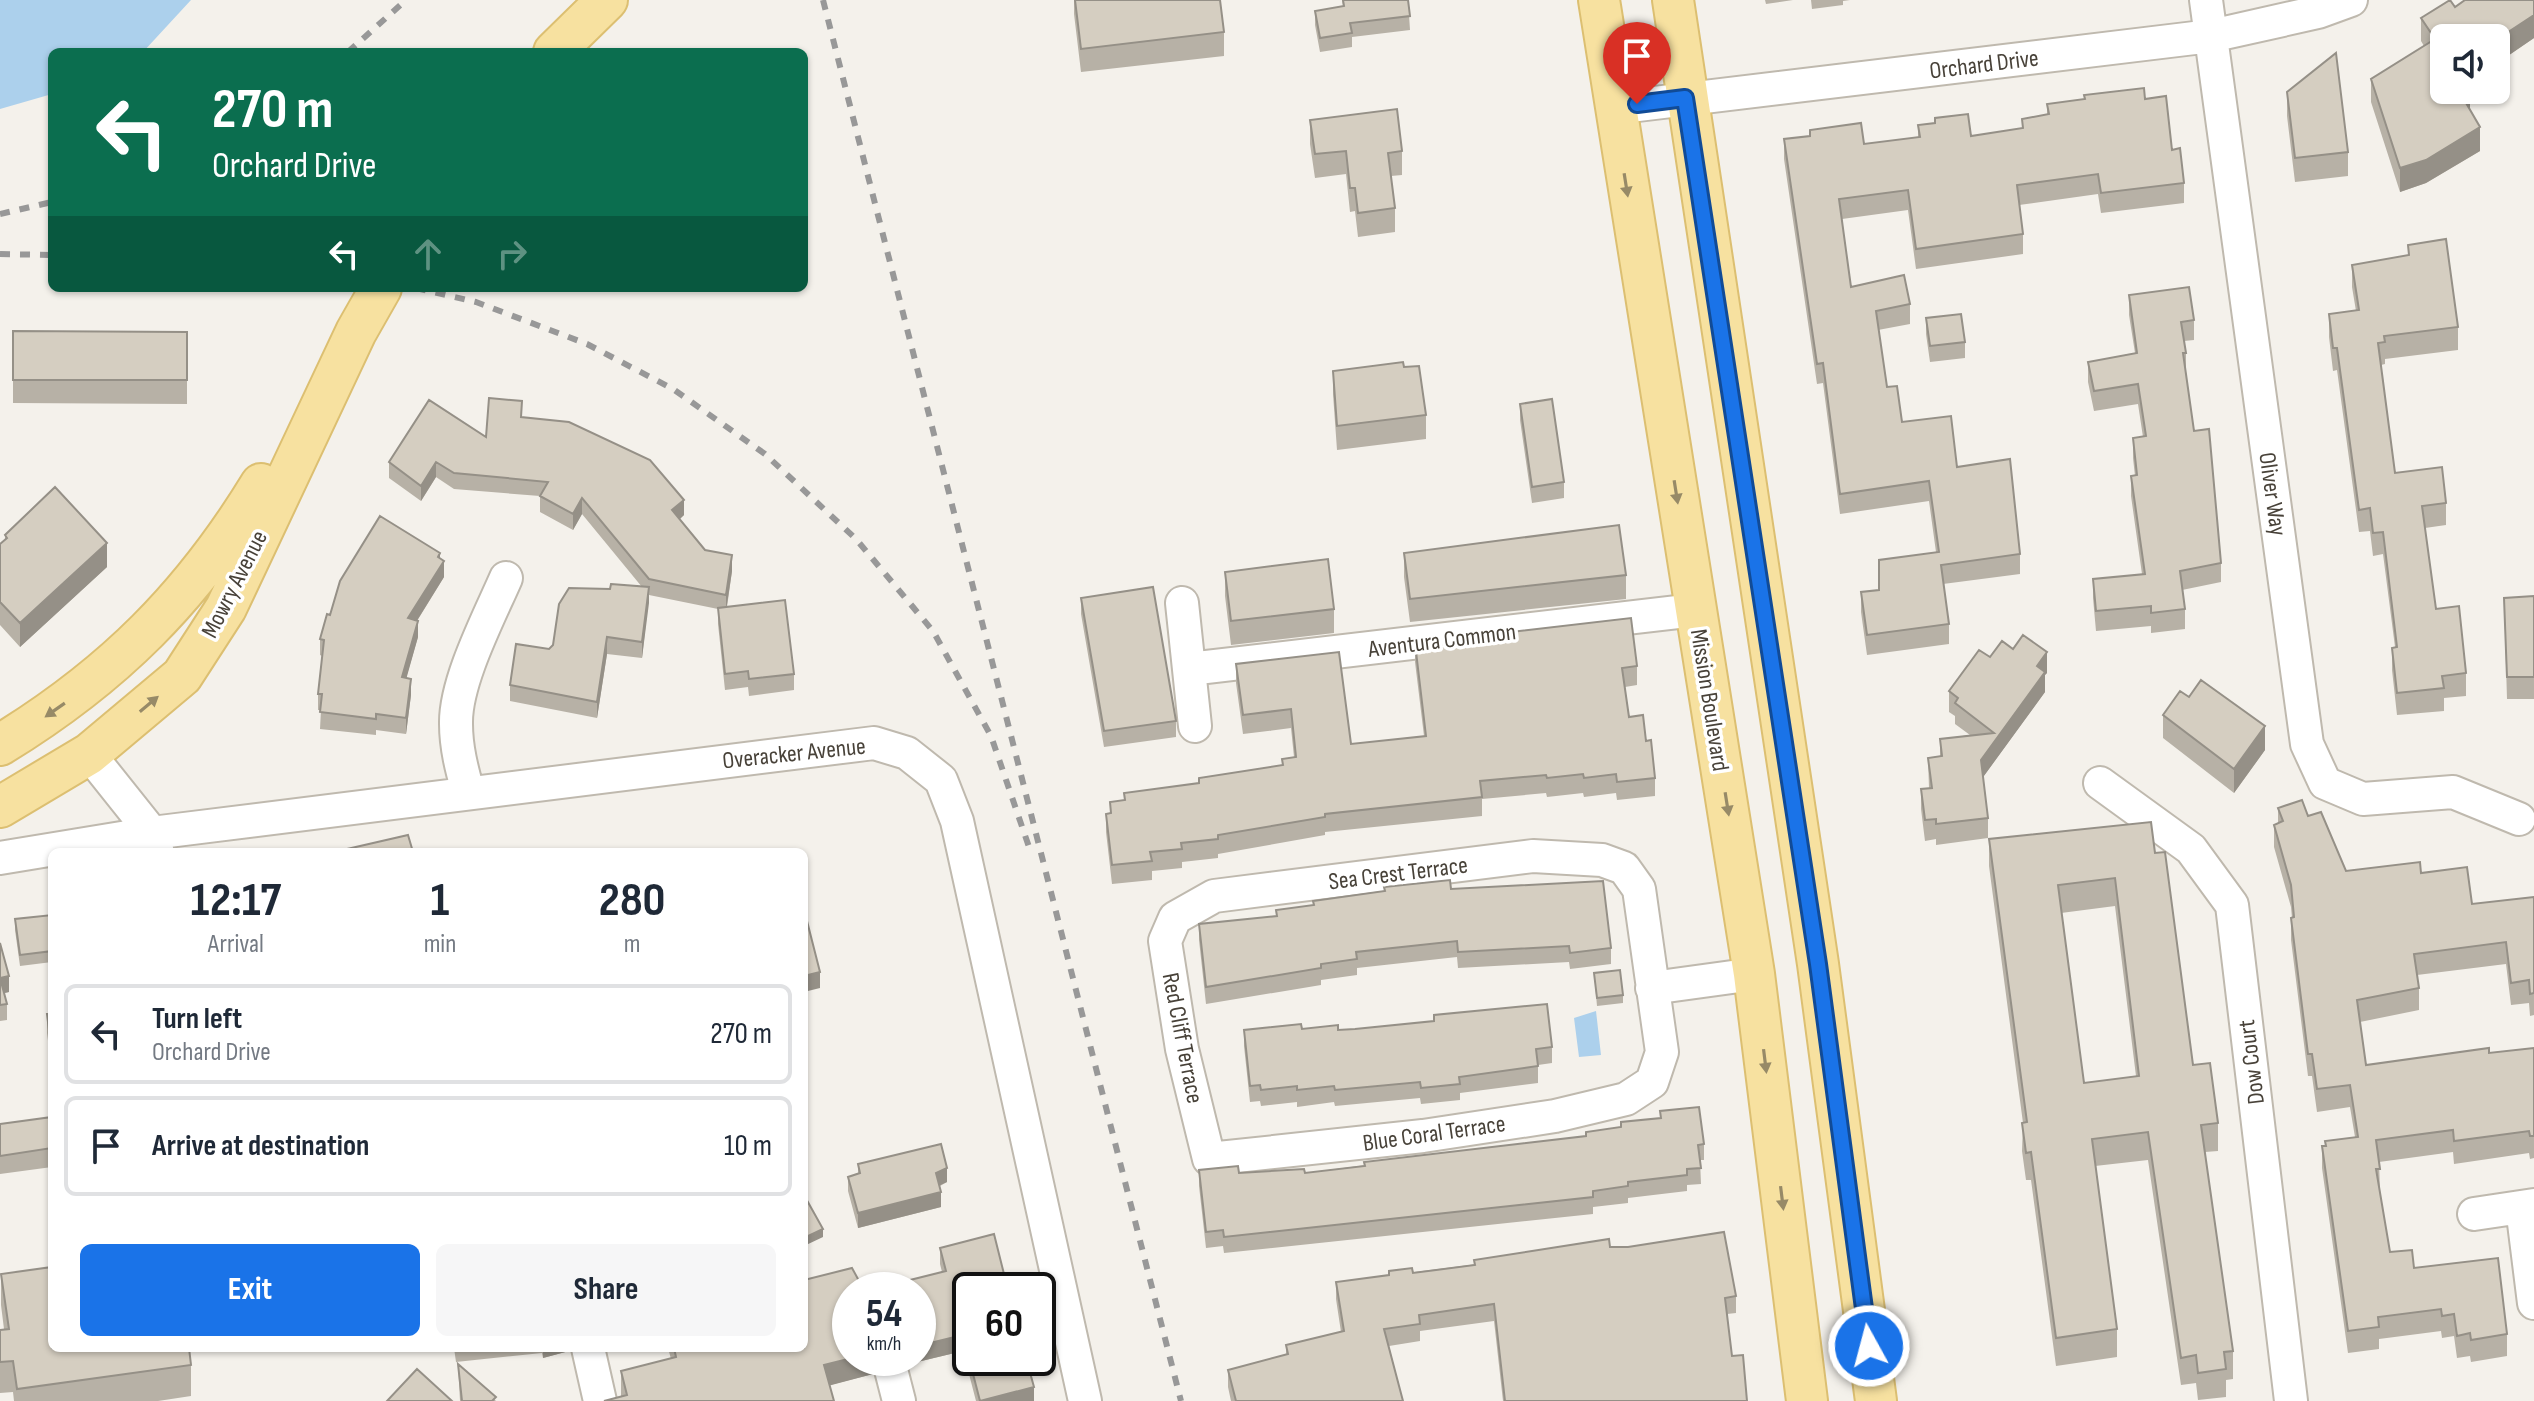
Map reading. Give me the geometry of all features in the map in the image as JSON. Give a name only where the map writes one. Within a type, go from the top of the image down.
[{"type":"main road","points":[[529,48],[577,0]]},
{"type":"main road","points":[[558,48],[607,0]]},
{"type":"main road","name":"Mission Boulevard","points":[[1599,0],[1613,108],[1754,974],[1807,1401]]},
{"type":"main road","points":[[1673,0],[1685,98],[1818,964],[1876,1401]]},
{"type":"main road","name":"Mowry Avenue","points":[[0,745],[91,685],[168,613],[240,517],[272,466],[358,292]]},
{"type":"main road","name":"Mowry Avenue","points":[[0,807],[89,754],[182,676],[226,608],[356,332],[379,292]]},
{"type":"main road","points":[[0,766],[54,751],[72,757],[89,754],[81,744],[86,728],[185,620],[240,517]]},
{"type":"street","name":"Oliver Way","points":[[2206,0],[2307,744],[2325,783],[2363,799],[2453,792],[2519,819]]},
{"type":"street","name":"Orchard Drive","points":[[1613,108],[2211,36],[2318,12],[2351,0]]},
{"type":"street","points":[[468,792],[459,760],[455,721],[470,663],[506,578]]},
{"type":"street","points":[[1182,603],[1195,726]]},
{"type":"street","name":"Aventura Common","points":[[1189,669],[1695,610]]},
{"type":"street","name":"Overacker Avenue","points":[[155,842],[468,792],[874,743],[907,753],[941,780],[957,821],[1085,1401]]},
{"type":"street","points":[[89,754],[155,842]]},
{"type":"street","name":"Dow Court","points":[[2100,783],[2191,849],[2232,905],[2291,1401]]},
{"type":"street","points":[[97,848],[155,842]]},
{"type":"street","points":[[0,858],[48,853]]},
{"type":"street","name":"Sea Crest Terrace","points":[[1175,918],[1214,896],[1533,856],[1602,860],[1624,868],[1639,889],[1652,988]]},
{"type":"street","name":"Red Cliff Terrace","points":[[1175,918],[1165,941],[1182,1049],[1209,1159]]},
{"type":"street","points":[[1652,988],[1754,974]]},
{"type":"street","name":"Blue Coral Terrace","points":[[1209,1159],[1423,1136],[1555,1116],[1626,1099],[1652,1082],[1662,1052],[1652,988]]},
{"type":"street","points":[[2474,1214],[2528,1206],[2534,1303]]},
{"type":"street","points":[[589,1352],[600,1401]]},
{"type":"street","points":[[893,1376],[899,1401]]},
{"type":"water","points":[[0,0],[191,0],[147,48],[48,48],[48,95],[0,109]]},
{"type":"water","points":[[1596,1011],[1601,1055],[1579,1057],[1574,1018]]},
{"type":"building","points":[[1075,0],[1220,0],[1224,32],[1081,49]]},
{"type":"building","points":[[1343,0],[1408,0],[1410,16],[1350,23],[1352,33],[1320,38],[1315,11],[1344,6]]},
{"type":"building","points":[[2450,0],[2455,7],[2465,0],[2534,0],[2534,15],[2510,31],[2510,24],[2430,24],[2430,32],[2421,18]]},
{"type":"building","points":[[2430,42],[2430,104],[2467,104],[2480,127],[2426,160],[2400,168],[2371,79]]},
{"type":"building","points":[[2336,53],[2348,152],[2295,158],[2287,92]]},
{"type":"building","points":[[2144,88],[2145,99],[2166,96],[2172,150],[2180,148],[2184,183],[2101,193],[2098,174],[2017,185],[2023,234],[1916,249],[1908,190],[1839,199],[1851,287],[1904,275],[1910,304],[1876,311],[1887,387],[1897,386],[1902,422],[1951,416],[1957,467],[2010,459],[2020,554],[1941,565],[1949,624],[1867,635],[1861,592],[1879,590],[1879,560],[1939,552],[1929,481],[1840,494],[1823,363],[1817,364],[1784,139],[1810,136],[1810,130],[1861,123],[1864,144],[1920,137],[1918,125],[1935,123],[1935,118],[1968,114],[1971,136],[2023,128],[2022,119],[2049,114],[2047,104],[2085,99],[2084,95]]},
{"type":"building","points":[[1397,109],[1402,151],[1388,153],[1395,208],[1358,213],[1355,188],[1350,188],[1346,151],[1315,154],[1310,120]]},
{"type":"building","points":[[2446,239],[2458,327],[2384,336],[2385,342],[2378,343],[2395,473],[2442,467],[2446,503],[2422,506],[2436,609],[2459,606],[2466,673],[2442,676],[2444,688],[2397,693],[2392,648],[2397,647],[2383,532],[2373,533],[2370,508],[2359,510],[2337,348],[2333,348],[2329,314],[2359,310],[2352,265],[2409,255],[2408,245]]},
{"type":"building","points":[[2189,287],[2194,320],[2181,322],[2186,353],[2183,353],[2194,431],[2209,429],[2221,563],[2180,571],[2185,609],[2151,613],[2151,606],[2096,611],[2093,579],[2145,574],[2131,476],[2137,475],[2133,438],[2146,436],[2138,384],[2094,391],[2088,362],[2137,353],[2129,295]]},
{"type":"building","points":[[1961,314],[1965,342],[1930,346],[1926,318]]},
{"type":"building","points":[[13,331],[187,332],[187,380],[13,380]]},
{"type":"building","points":[[1403,362],[1404,367],[1419,366],[1426,415],[1337,426],[1333,371]]},
{"type":"building","points":[[489,398],[522,401],[521,417],[569,422],[650,460],[684,500],[672,510],[705,550],[732,555],[726,595],[649,579],[582,498],[573,514],[540,496],[548,482],[454,473],[436,462],[421,486],[389,462],[429,400],[486,437]]},
{"type":"building","points":[[1552,399],[1564,482],[1532,487],[1520,404]]},
{"type":"building","points":[[55,487],[107,543],[20,623],[0,602],[0,544],[7,538],[5,535]]},
{"type":"building","points":[[380,516],[440,553],[438,557],[444,561],[408,618],[418,621],[402,677],[411,679],[406,718],[376,714],[376,719],[320,712],[322,694],[318,694],[324,640],[320,639],[327,614],[330,615],[340,581]]},
{"type":"building","points":[[1619,525],[1626,575],[1410,599],[1404,553]]},
{"type":"building","points":[[1328,559],[1334,609],[1231,621],[1225,572]]},
{"type":"building","points":[[611,584],[649,587],[642,642],[607,637],[597,702],[510,685],[516,644],[549,649],[553,645],[559,604],[569,588],[610,589]]},
{"type":"building","points":[[1153,587],[1176,721],[1104,731],[1081,598]]},
{"type":"building","points":[[2534,596],[2534,677],[2507,677],[2504,598]]},
{"type":"building","points":[[785,600],[794,674],[749,679],[748,671],[725,674],[718,608]]},
{"type":"building","points":[[1631,618],[1637,666],[1622,668],[1629,717],[1643,715],[1646,741],[1651,740],[1655,778],[1617,782],[1616,774],[1584,778],[1583,774],[1480,781],[1482,797],[1325,814],[1325,817],[1218,835],[1218,839],[1181,843],[1182,849],[1150,852],[1152,861],[1112,865],[1106,814],[1111,813],[1110,802],[1125,800],[1124,793],[1199,783],[1199,778],[1283,765],[1282,759],[1296,757],[1291,709],[1243,715],[1236,664],[1339,652],[1351,744],[1426,736],[1415,643]]},
{"type":"building","points":[[2023,635],[2047,652],[2037,666],[2045,672],[1981,760],[1988,818],[1936,824],[1936,819],[1925,820],[1921,789],[1932,788],[1928,758],[1942,756],[1940,739],[1994,733],[1955,703],[1958,698],[1949,691],[1979,650],[1990,657],[2002,641],[2013,649]]},
{"type":"building","points":[[2201,680],[2265,726],[2234,769],[2163,715],[2180,691],[2189,697]]},
{"type":"building","points":[[2302,800],[2308,816],[2321,812],[2346,871],[2420,862],[2421,873],[2467,867],[2472,904],[2534,897],[2534,993],[2530,994],[2529,980],[2511,983],[2506,942],[2414,954],[2419,988],[2357,1000],[2366,1065],[2489,1048],[2489,1053],[2534,1048],[2534,1136],[2530,1136],[2529,1131],[2454,1141],[2453,1130],[2376,1140],[2380,1169],[2376,1169],[2390,1252],[2412,1250],[2414,1268],[2498,1258],[2507,1334],[2471,1340],[2470,1333],[2457,1336],[2454,1314],[2442,1316],[2441,1309],[2378,1317],[2379,1327],[2348,1331],[2322,1146],[2326,1146],[2325,1141],[2358,1137],[2350,1085],[2317,1089],[2312,1054],[2308,1054],[2291,918],[2294,917],[2291,885],[2274,825],[2283,821],[2278,808]]},
{"type":"building","points":[[2151,822],[2155,853],[2165,852],[2193,1065],[2210,1063],[2218,1123],[2201,1125],[2233,1351],[2224,1352],[2226,1369],[2198,1373],[2196,1355],[2181,1358],[2148,1132],[2092,1139],[2117,1329],[2056,1338],[2031,1152],[2026,1153],[2022,1123],[2027,1122],[1989,839]],"holes":[[[2115,878],[2139,1076],[2084,1083],[2058,885]]]},
{"type":"building","points":[[408,835],[412,848],[351,848]]},
{"type":"building","points":[[1450,880],[1451,889],[1603,881],[1611,948],[1570,953],[1569,946],[1458,952],[1457,941],[1356,952],[1357,959],[1321,964],[1321,968],[1206,987],[1199,924],[1277,916],[1276,910],[1314,905],[1313,901],[1385,891],[1384,887]]},
{"type":"building","points":[[48,915],[48,952],[20,955],[15,919]]},
{"type":"building","points":[[808,925],[820,972],[808,975]]},
{"type":"building","points":[[0,943],[9,976],[0,978]]},
{"type":"building","points":[[1620,970],[1623,995],[1597,998],[1594,973]]},
{"type":"building","points":[[0,978],[7,1004],[0,1005]]},
{"type":"building","points":[[1547,1004],[1552,1047],[1536,1049],[1538,1066],[1459,1077],[1460,1084],[1421,1088],[1420,1082],[1335,1090],[1334,1086],[1261,1090],[1260,1085],[1250,1086],[1244,1030],[1301,1024],[1302,1029],[1338,1025],[1338,1030],[1355,1029],[1434,1021],[1434,1015]]},
{"type":"building","points":[[1699,1107],[1704,1144],[1698,1145],[1701,1168],[1687,1169],[1687,1175],[1628,1182],[1628,1186],[1593,1191],[1593,1197],[1224,1237],[1223,1230],[1206,1232],[1199,1170],[1238,1166],[1239,1173],[1304,1169],[1305,1173],[1365,1166],[1364,1162],[1586,1136],[1586,1132],[1621,1127],[1621,1122],[1661,1118],[1660,1111]]},
{"type":"building","points":[[48,1118],[48,1149],[0,1156],[0,1124]]},
{"type":"building","points":[[941,1144],[947,1168],[936,1173],[941,1192],[858,1213],[848,1177],[860,1173],[858,1164]]},
{"type":"building","points":[[808,1202],[823,1229],[808,1236]]},
{"type":"building","points":[[1724,1232],[1736,1296],[1725,1298],[1732,1356],[1743,1355],[1747,1401],[1505,1401],[1494,1304],[1419,1315],[1420,1324],[1384,1329],[1403,1401],[1236,1401],[1228,1370],[1288,1354],[1286,1345],[1344,1331],[1336,1282],[1389,1275],[1389,1271],[1412,1268],[1413,1273],[1475,1265],[1474,1260],[1609,1239],[1610,1247],[1628,1247]]},
{"type":"building","points":[[994,1234],[1004,1272],[952,1272],[952,1338],[936,1342],[936,1274],[946,1271],[940,1248]]},
{"type":"building","points":[[48,1268],[48,1352],[189,1352],[191,1365],[17,1389],[13,1361],[0,1362],[0,1330],[9,1329],[1,1274]]},
{"type":"building","points":[[832,1273],[832,1363],[824,1365],[834,1401],[604,1401],[627,1395],[621,1371],[676,1357],[675,1352],[808,1352],[808,1279]]},
{"type":"building","points":[[458,1364],[496,1397],[492,1401],[462,1401]]},
{"type":"building","points":[[417,1369],[452,1401],[387,1401]]},
{"type":"building","points":[[974,1376],[1031,1376],[1034,1387],[980,1401]]},
{"type":"railway","points":[[352,48],[406,0]]},
{"type":"railway","points":[[823,0],[1181,1401]]},
{"type":"railway","points":[[0,214],[48,203]]},
{"type":"railway","points":[[0,254],[48,255]]},
{"type":"railway","points":[[433,292],[476,302],[587,344],[673,389],[765,454],[856,539],[933,631],[991,736],[1029,847]]},
{"type":"route","points":[[1637,104],[1685,98],[1818,964],[1869,1346]]}]
